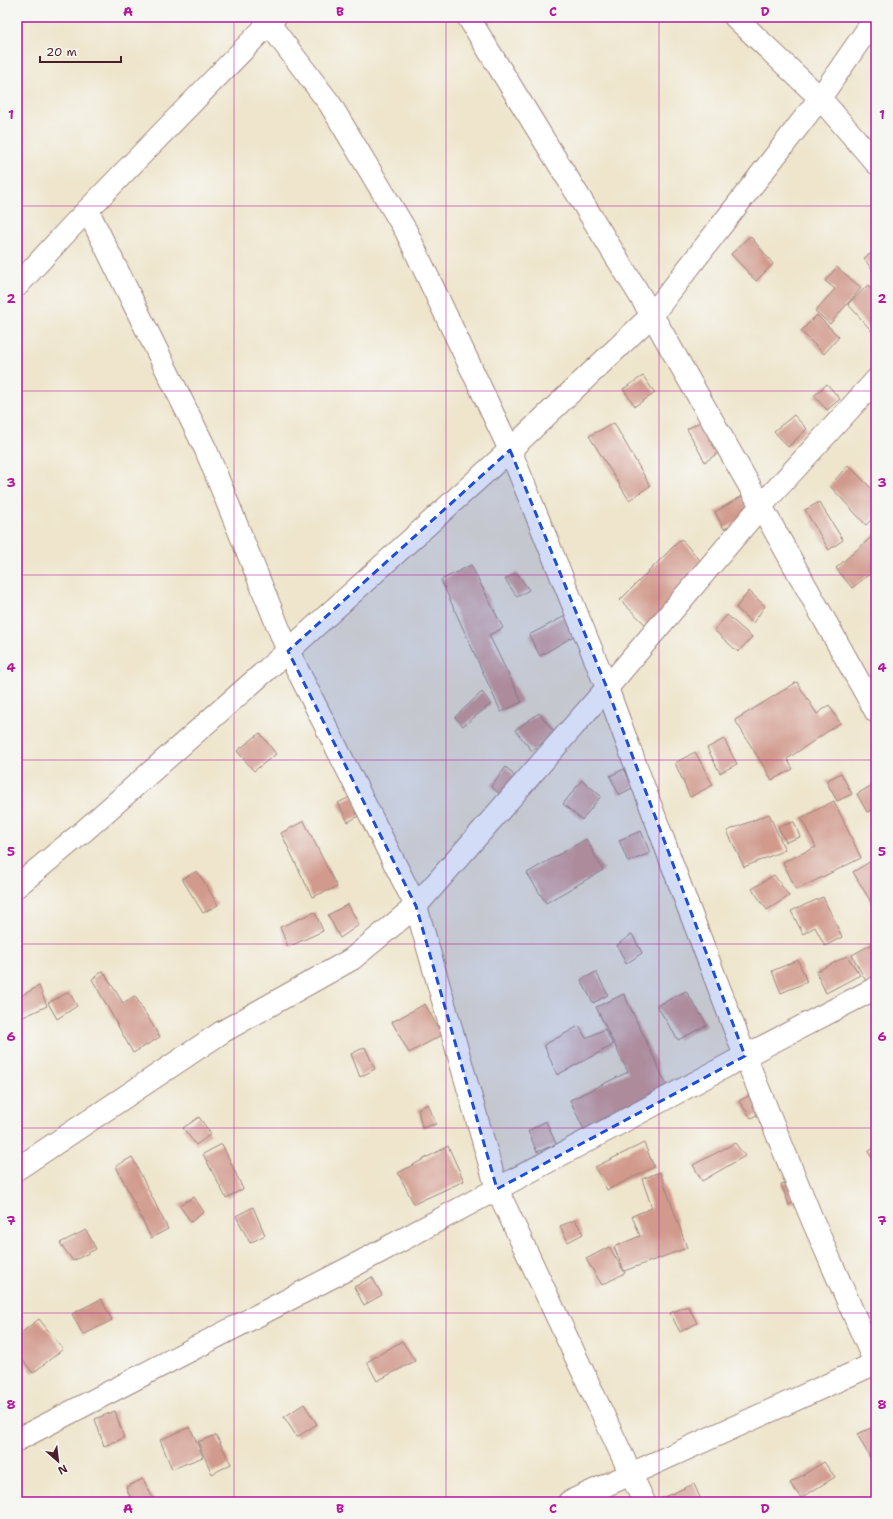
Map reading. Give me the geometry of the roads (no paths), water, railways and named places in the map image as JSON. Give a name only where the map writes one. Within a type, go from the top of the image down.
[{"type":"main road","points":[[468,17],[652,315],[876,712]]},
{"type":"main road","points":[[735,17],[820,98],[876,163]]},
{"type":"main road","points":[[17,886],[84,831],[288,651],[510,450],[652,315],[820,98],[876,17]]},
{"type":"main road","points":[[17,286],[270,19],[330,104],[406,231],[510,450],[607,688],[681,889],[745,1056],[812,1219],[876,1364],[568,1502]]},
{"type":"main road","points":[[88,210],[206,450],[288,651],[416,906],[497,1189],[644,1502]]},
{"type":"main road","points":[[17,1169],[222,1032],[352,959],[416,906],[607,688],[761,506],[876,380]]},
{"type":"main road","points":[[17,1440],[356,1265],[745,1056],[876,988]]}]
